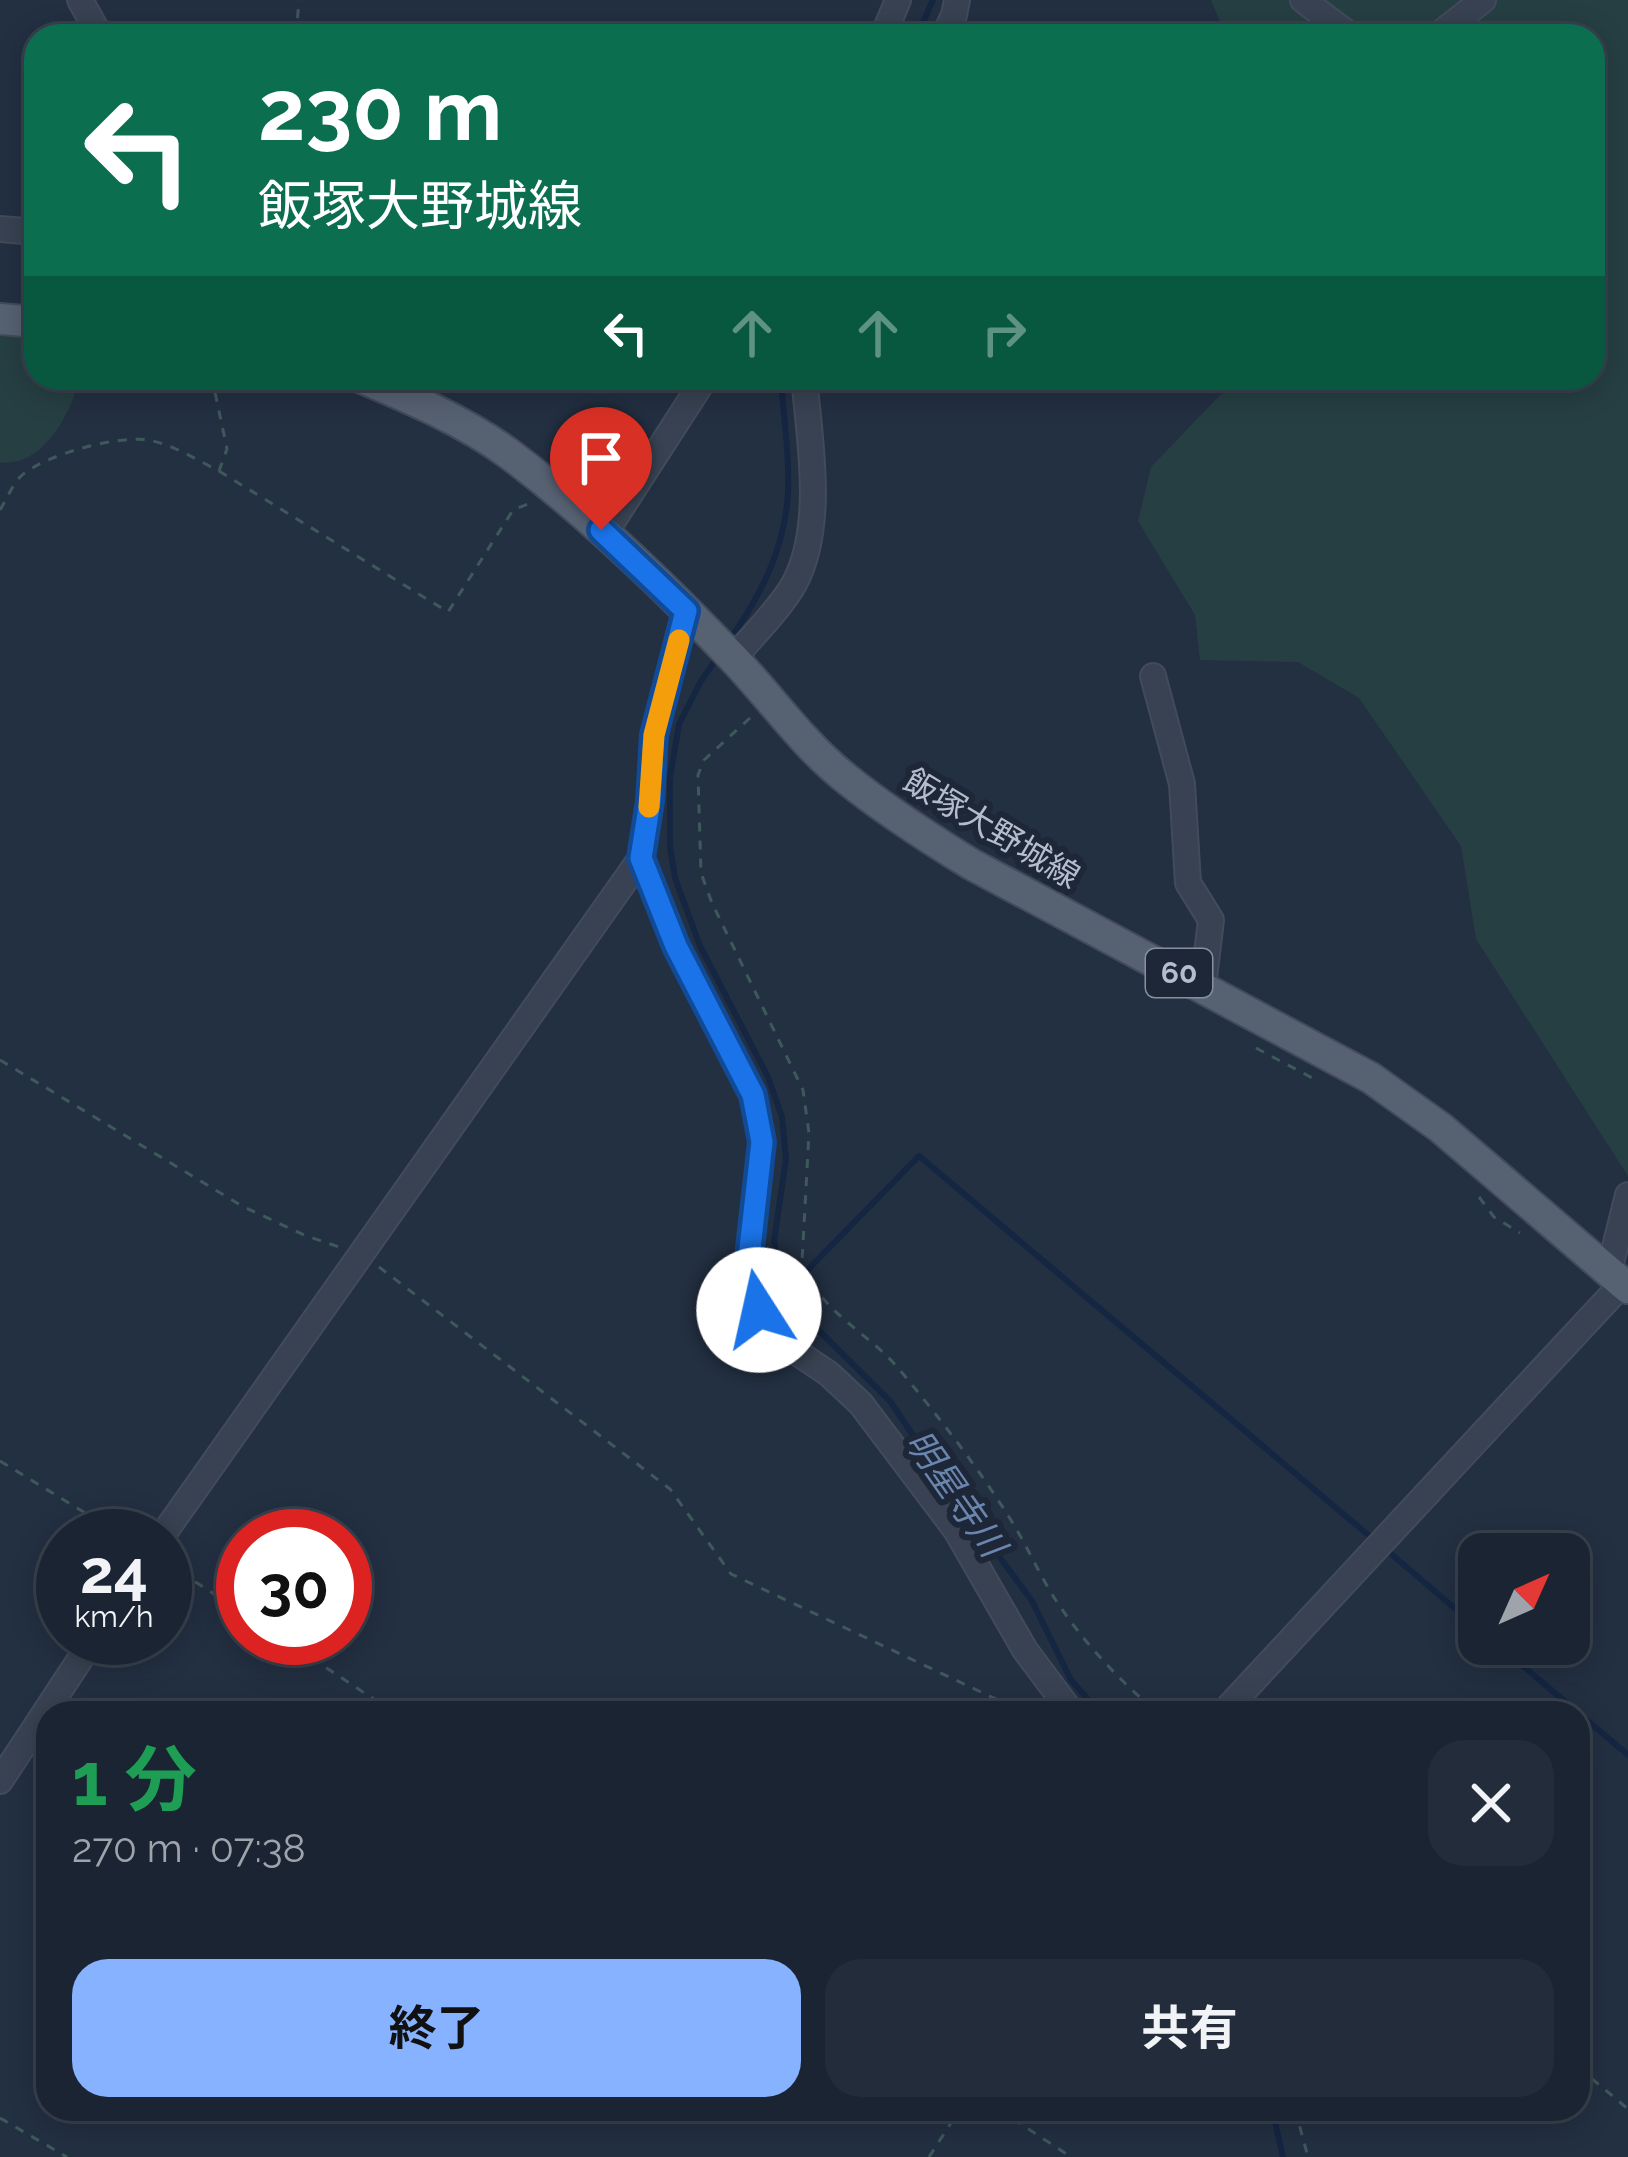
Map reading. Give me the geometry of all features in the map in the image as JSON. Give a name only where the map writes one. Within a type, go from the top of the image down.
[{"type":"main road","name":"飯塚大野城線","points":[[391,390],[427,405],[506,451],[605,533],[734,658],[840,774],[907,825],[971,864],[1371,1078],[1441,1128],[1548,1219],[1617,1286]]},
{"type":"street","points":[[1303,0],[1335,24]]},
{"type":"street","points":[[1452,24],[1483,0]]},
{"type":"street","points":[[605,533],[697,390]]},
{"type":"street","points":[[734,658],[793,585],[809,542],[812,464],[805,390]]},
{"type":"street","points":[[181,1509],[641,858],[654,735],[696,621]]},
{"type":"street","points":[[1153,676],[1182,784],[1188,883],[1210,920],[1203,986]]},
{"type":"street","points":[[641,858],[676,946],[753,1095],[762,1142],[748,1266],[759,1310],[786,1345],[829,1374],[861,1404],[956,1530],[1025,1650],[1063,1701]]},
{"type":"street","points":[[1628,1195],[1617,1286],[1628,1322]]},
{"type":"street","points":[[1233,1701],[1617,1286]]},
{"type":"street","points":[[53,1701],[76,1665]]},
{"type":"street","points":[[0,1781],[36,1726]]},
{"type":"path","points":[[215,390],[227,449],[219,471]]},
{"type":"path","points":[[0,510],[18,478],[40,463],[98,443],[152,440],[219,471],[448,612],[513,510],[529,504],[538,508]]},
{"type":"path","points":[[769,700],[704,760],[698,775],[701,873],[802,1090],[809,1133],[802,1262],[809,1282],[839,1317],[898,1368],[1012,1521],[1060,1607],[1144,1701]]},
{"type":"path","points":[[1258,1048],[1315,1079]]},
{"type":"path","points":[[0,1060],[242,1206],[304,1235],[360,1253],[670,1489],[731,1574],[1000,1701]]},
{"type":"path","points":[[1468,1184],[1494,1217],[1517,1233],[1528,1232],[1548,1219]]},
{"type":"path","points":[[0,1462],[78,1509]]},
{"type":"path","points":[[322,1665],[377,1701]]},
{"type":"path","points":[[1590,2076],[1628,2108]]},
{"type":"path","points":[[0,2119],[68,2157]]},
{"type":"path","points":[[929,2157],[952,2121]]},
{"type":"path","points":[[1016,2121],[1070,2157]]},
{"type":"path","points":[[1298,2121],[1308,2157]]},
{"type":"green space","points":[[1211,0],[1628,0],[1628,1176],[1476,939],[1461,846],[1359,698],[1298,662],[1200,660],[1195,615],[1138,521],[1151,467],[1223,390],[1605,390],[1605,24],[1221,24]]},
{"type":"green space","points":[[0,334],[24,336],[24,390],[75,390],[60,425],[43,446],[21,460],[0,462]]},
{"type":"waterway","points":[[922,24],[933,0]]},
{"type":"waterway","points":[[728,642],[769,572],[782,534],[788,464],[782,390]]},
{"type":"waterway","points":[[717,658],[679,724],[670,778],[670,847],[675,878],[700,946],[768,1077],[782,1117],[786,1159],[774,1241],[783,1295]]},
{"type":"waterway","points":[[783,1295],[919,1156],[1373,1539]]},
{"type":"waterway","name":"明星寺川","points":[[783,1295],[890,1401],[1032,1601],[1071,1680],[1089,1701]]},
{"type":"waterway","points":[[1383,1547],[1458,1611]]},
{"type":"waterway","points":[[1522,1665],[1564,1701]]},
{"type":"waterway","points":[[1590,1723],[1628,1755]]},
{"type":"waterway","name":"明星寺川","points":[[1275,2121],[1283,2157]]},
{"type":"slow traffic","points":[[649,807],[654,735],[679,640]]},
{"type":"route","points":[[601,530],[686,611],[654,735],[641,858],[676,946],[753,1095],[762,1142],[748,1266],[759,1310]]}]
